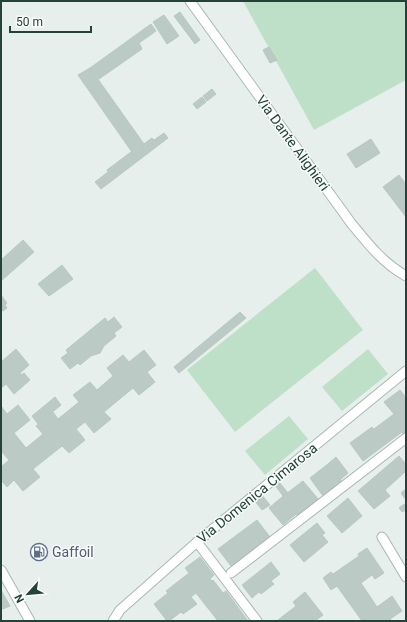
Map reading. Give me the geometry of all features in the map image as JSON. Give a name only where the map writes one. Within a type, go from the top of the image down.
[{"type":"street","name":"Via Dante Alighieri","points":[[190,1],[351,223],[375,252],[396,270],[406,276]]},
{"type":"street","name":"Via Domenica Cimarosa","points":[[113,621],[120,610],[197,542],[406,371]]},
{"type":"street","points":[[231,573],[406,438]]},
{"type":"street","points":[[382,537],[406,577]]},
{"type":"street","points":[[197,542],[257,621]]},
{"type":"street","points":[[1,570],[30,621]]},
{"type":"green space","points":[[243,1],[406,1],[406,80],[314,130]]},
{"type":"green space","points":[[315,268],[363,330],[235,432],[187,370]]},
{"type":"green space","points":[[368,349],[388,374],[342,411],[322,387]]},
{"type":"green space","points":[[289,416],[308,439],[265,475],[245,451]]},
{"type":"building","points":[[180,12],[200,40],[195,44],[174,16]]},
{"type":"building","points":[[164,15],[179,36],[167,44],[153,22]]},
{"type":"building","points":[[151,24],[156,31],[139,43],[142,49],[99,79],[90,68]]},
{"type":"building","points":[[269,47],[277,60],[270,63],[263,50]]},
{"type":"building","points":[[90,68],[144,144],[141,146],[143,148],[134,155],[78,75]]},
{"type":"building","points":[[212,89],[216,94],[207,101],[203,96]]},
{"type":"building","points":[[202,97],[206,102],[197,109],[193,104]]},
{"type":"building","points":[[164,133],[168,138],[101,189],[95,182],[108,172],[107,170],[131,152],[134,155],[143,148],[141,146],[152,138],[154,140]]},
{"type":"building","points":[[371,139],[380,153],[356,168],[347,154]]},
{"type":"building","points":[[399,175],[406,184],[406,217],[383,187]]},
{"type":"building","points":[[23,240],[34,252],[1,281],[1,260]]},
{"type":"building","points":[[62,265],[73,279],[49,296],[38,284]]},
{"type":"building","points":[[1,295],[7,303],[5,305],[7,308],[3,311],[1,309]]},
{"type":"building","points":[[240,312],[246,318],[179,373],[174,367]]},
{"type":"building","points":[[114,317],[122,327],[114,333],[116,336],[104,346],[100,353],[91,356],[80,365],[78,363],[70,369],[61,358],[68,353],[66,350],[105,318],[108,322]]},
{"type":"building","points":[[16,349],[29,365],[20,373],[21,375],[24,373],[30,380],[14,394],[6,384],[1,388],[1,362]]},
{"type":"building","points":[[144,350],[156,365],[147,372],[155,382],[139,395],[133,388],[104,412],[111,419],[94,433],[85,422],[76,429],[85,440],[69,453],[62,446],[33,469],[40,477],[23,491],[14,480],[7,487],[1,480],[1,467],[9,460],[1,451],[1,406],[7,414],[18,405],[30,420],[14,433],[26,448],[43,434],[36,426],[53,412],[58,419],[79,402],[73,395],[90,382],[97,390],[113,376],[107,368],[123,355],[129,362]]},
{"type":"building","points":[[400,390],[406,398],[406,432],[403,434],[402,432],[363,461],[350,443],[372,427],[374,429],[394,414],[384,402]]},
{"type":"building","points":[[55,397],[61,405],[38,424],[32,416]]},
{"type":"building","points":[[399,456],[406,464],[406,471],[385,490],[390,496],[374,509],[358,491]]},
{"type":"building","points":[[336,457],[348,473],[340,480],[328,464]]},
{"type":"building","points":[[328,464],[342,482],[323,496],[310,478]]},
{"type":"building","points":[[303,481],[319,500],[300,515],[292,505],[290,507],[282,497]]},
{"type":"building","points":[[279,482],[288,493],[283,496],[275,485]]},
{"type":"building","points":[[406,489],[406,500],[401,493]]},
{"type":"building","points":[[261,494],[270,505],[262,510],[254,500]]},
{"type":"building","points":[[282,497],[290,507],[292,505],[300,515],[298,516],[296,514],[283,525],[269,508]]},
{"type":"building","points":[[348,498],[362,516],[342,533],[327,516]]},
{"type":"building","points":[[404,504],[406,506],[406,510],[402,512],[399,508]]},
{"type":"building","points":[[257,520],[270,537],[231,566],[218,549]]},
{"type":"building","points":[[317,523],[325,533],[322,535],[328,542],[304,562],[290,545]]},
{"type":"building","points":[[367,548],[384,573],[375,579],[372,575],[361,583],[377,607],[392,596],[402,611],[390,619],[392,621],[362,621],[337,586],[331,590],[323,578],[331,572],[333,574],[359,556],[358,554]]},
{"type":"building","points":[[200,557],[214,575],[210,579],[212,581],[213,580],[223,593],[226,591],[248,621],[218,621],[196,593],[191,597],[197,604],[183,614],[181,612],[169,621],[167,621],[154,604],[168,593],[166,591],[189,573],[185,568]]},
{"type":"building","points":[[271,562],[280,574],[271,581],[274,584],[261,594],[259,592],[252,598],[242,585]]},
{"type":"building","points":[[1,590],[10,606],[3,609],[1,606]]},
{"type":"building","points":[[305,592],[323,615],[315,621],[279,621],[278,620],[296,606],[293,602]]},
{"type":"place","name":"Gaffoil","points":[[39,552]]}]
